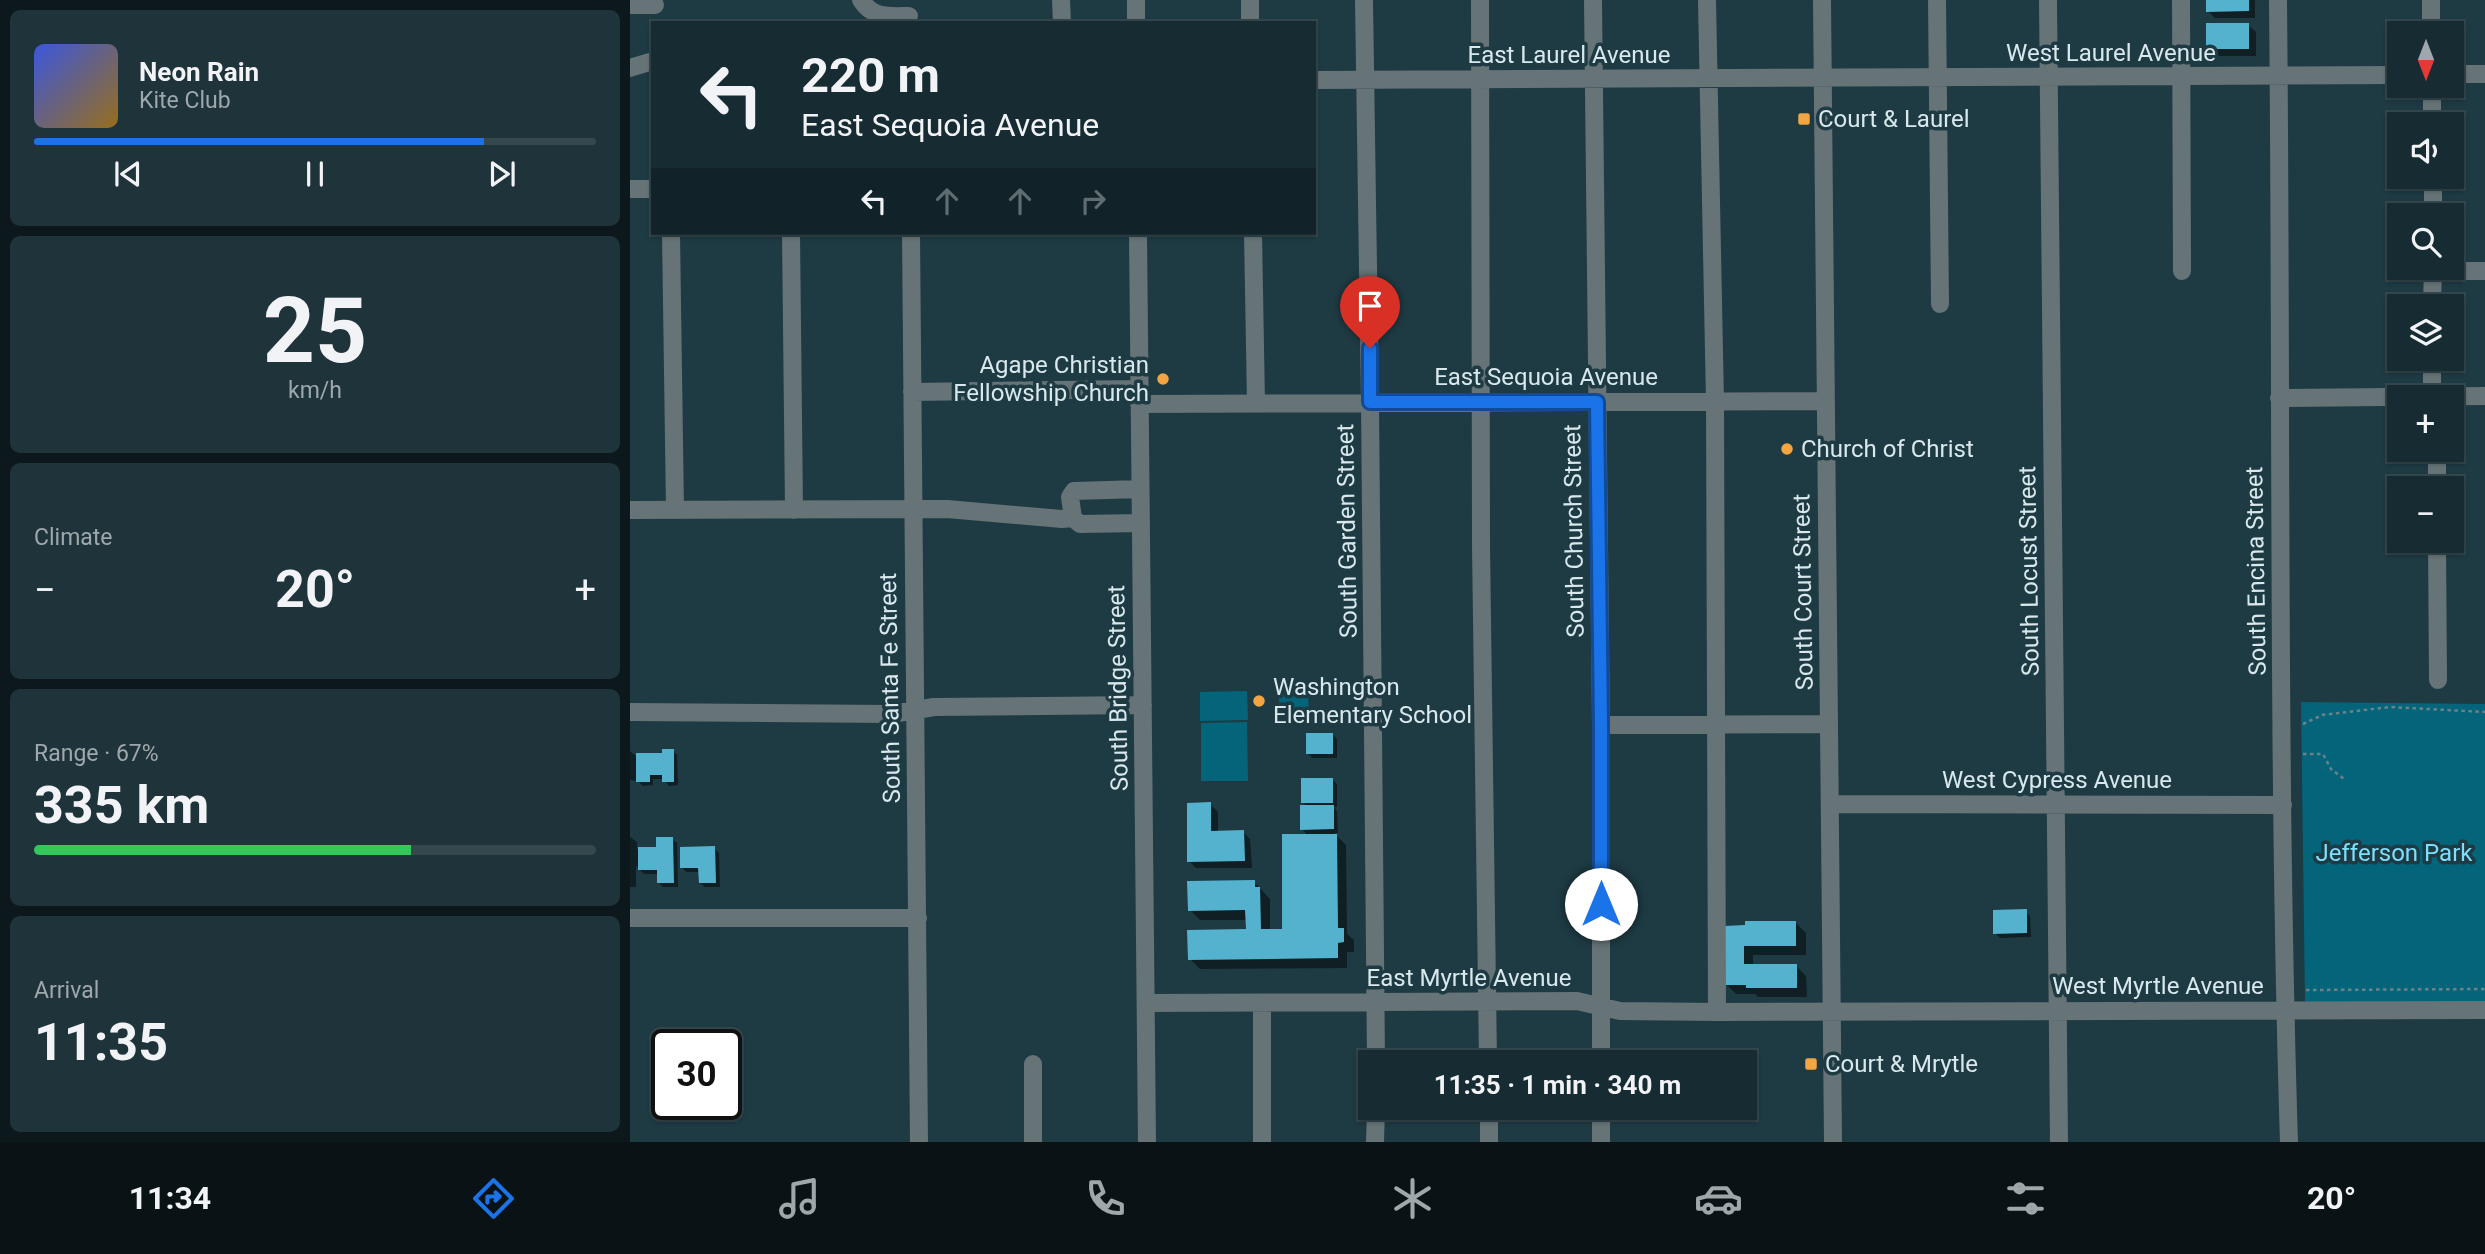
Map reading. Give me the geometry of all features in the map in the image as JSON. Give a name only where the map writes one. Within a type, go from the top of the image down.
[{"type":"street","points":[[861,0],[866,8],[877,16],[909,13]]},
{"type":"street","points":[[1061,0],[1062,21]]},
{"type":"street","points":[[1136,0],[1136,21]]},
{"type":"street","points":[[1250,0],[1250,21]]},
{"type":"street","name":"South Garden Street","points":[[1364,0],[1376,1050]]},
{"type":"street","points":[[1480,0],[1478,80],[1488,1050]]},
{"type":"street","name":"South Church Street","points":[[1593,0],[1601,724],[1601,1050]]},
{"type":"street","points":[[1707,0],[1715,402],[1717,1012]]},
{"type":"street","name":"South Court Street","points":[[1822,0],[1833,1142]]},
{"type":"street","points":[[1937,0],[1940,304]]},
{"type":"street","name":"South Locust Street","points":[[2048,0],[2059,1142]]},
{"type":"street","points":[[2181,0],[2182,271]]},
{"type":"street","name":"South Encina Street","points":[[2278,0],[2279,398],[2285,1010],[2289,1142]]},
{"type":"street","points":[[2431,0],[2431,21]]},
{"type":"street","points":[[630,5],[655,9]]},
{"type":"street","points":[[630,68],[651,62]]},
{"type":"street","points":[[2464,74],[2485,74]]},
{"type":"street","name":"West Laurel Avenue","points":[[1823,78],[2387,75]]},
{"type":"street","name":"East Laurel Avenue","points":[[1316,80],[1823,78]]},
{"type":"street","points":[[630,189],[651,189]]},
{"type":"street","points":[[671,235],[675,510]]},
{"type":"street","points":[[791,235],[794,510]]},
{"type":"street","name":"South Santa Fe Street","points":[[911,235],[913,711],[918,918],[919,1142]]},
{"type":"street","name":"South Bridge Street","points":[[1138,235],[1147,1142]]},
{"type":"street","points":[[1253,235],[1256,403]]},
{"type":"street","points":[[2464,271],[2485,271]]},
{"type":"street","name":"East Sequoia Avenue","points":[[912,392],[1139,397],[1256,403],[1826,401]]},
{"type":"street","points":[[2464,396],[2485,396]]},
{"type":"street","points":[[2279,398],[2387,397]]},
{"type":"street","points":[[1073,518],[1070,498],[1074,491],[1140,489]]},
{"type":"street","points":[[630,510],[912,509],[1073,518],[1080,524],[1141,523]]},
{"type":"street","points":[[2437,553],[2438,680]]},
{"type":"street","points":[[630,712],[892,714],[934,707],[1143,705]]},
{"type":"street","points":[[1601,724],[1829,724]]},
{"type":"street","name":"West Cypress Avenue","points":[[1830,804],[2283,805]]},
{"type":"street","points":[[630,918],[918,918]]},
{"type":"street","name":"East Myrtle Avenue","points":[[1147,1003],[1577,1000],[1620,1011],[1832,1012]]},
{"type":"street","points":[[1262,1003],[1262,1142]]},
{"type":"street","name":"West Myrtle Avenue","points":[[1832,1012],[2485,1010]]},
{"type":"street","points":[[1033,1064],[1033,1142]]},
{"type":"street","points":[[1376,1120],[1376,1142]]},
{"type":"street","points":[[1489,1120],[1489,1142]]},
{"type":"street","points":[[1601,1120],[1601,1142]]},
{"type":"path","points":[[2302,724],[2322,715],[2381,707],[2485,712]]},
{"type":"path","points":[[2303,754],[2323,754],[2331,769],[2344,779]]},
{"type":"path","points":[[2306,990],[2485,989]]},
{"type":"green space","points":[[1247,691],[1248,720],[1200,721],[1200,692]]},
{"type":"green space","points":[[1279,691],[1308,691],[1309,717],[1279,717]]},
{"type":"green space","name":"Jefferson Park","points":[[2301,702],[2485,704],[2485,1002],[2305,1003]]},
{"type":"green space","points":[[1247,722],[1248,781],[1201,781],[1201,723]]},
{"type":"building","points":[[2206,0],[2249,0],[2249,11],[2206,12]]},
{"type":"building","points":[[2206,23],[2249,23],[2249,49],[2206,49]]},
{"type":"building","points":[[1306,733],[1333,733],[1333,754],[1306,754]]},
{"type":"building","points":[[662,749],[674,749],[674,782],[662,782],[662,775],[650,775],[650,782],[636,782],[636,753],[662,753]]},
{"type":"building","points":[[1301,778],[1333,778],[1333,803],[1301,803]]},
{"type":"building","points":[[1211,802],[1211,831],[1244,830],[1245,861],[1187,862],[1187,803]]},
{"type":"building","points":[[1300,805],[1334,805],[1334,829],[1300,830]]},
{"type":"building","points":[[1282,834],[1337,834],[1338,928],[1344,928],[1344,942],[1338,943],[1338,958],[1188,960],[1187,930],[1246,929],[1245,910],[1188,911],[1187,881],[1255,880],[1255,887],[1260,887],[1261,929],[1282,929]]},
{"type":"building","points":[[656,837],[673,837],[674,883],[657,883],[657,870],[638,870],[638,847],[656,847]]},
{"type":"building","points":[[715,846],[716,883],[699,883],[698,868],[680,868],[680,847]]},
{"type":"building","points":[[2027,909],[2027,933],[1993,934],[1993,910]]},
{"type":"building","points":[[1745,921],[1796,921],[1796,946],[1744,946],[1744,964],[1797,964],[1797,988],[1746,988],[1746,985],[1725,985],[1724,926],[1745,925]]},
{"type":"place","name":"Court & Laurel","points":[[1804,119]]},
{"type":"place","name":"Agape Christian Fellowship Church","points":[[1163,379]]},
{"type":"place","name":"Church of Christ","points":[[1787,449]]},
{"type":"place","name":"Washington Elementary School","points":[[1259,701]]},
{"type":"place","name":"Court & Mrytle","points":[[1811,1064]]},
{"type":"route","points":[[1370,348],[1370,402],[1597,402],[1601,904]]}]
